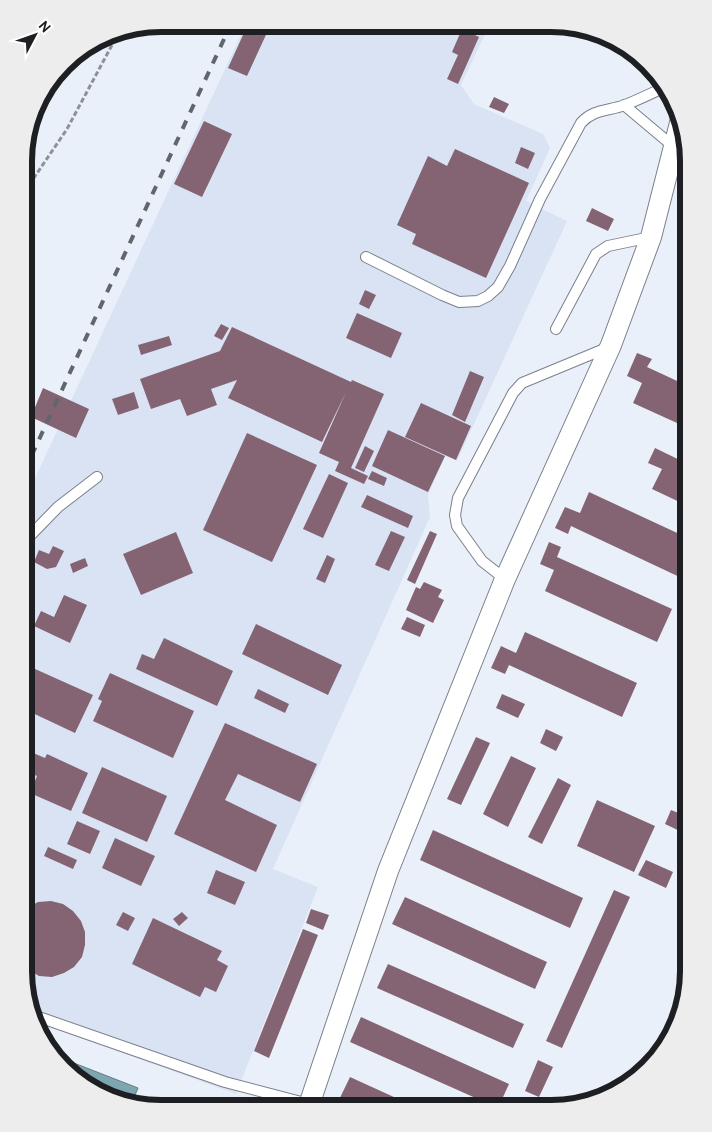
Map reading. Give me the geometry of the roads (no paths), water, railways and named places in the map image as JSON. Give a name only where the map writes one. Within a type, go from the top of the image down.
[{"type":"street","points":[[310,1100],[388,870],[505,579],[611,345],[651,237],[677,136]]},
{"type":"lane","points":[[366,257],[459,302],[478,301],[488,296],[498,287],[510,266],[540,200],[581,123],[587,116],[594,113],[624,105],[658,90]]},
{"type":"lane","points":[[624,105],[674,147]]},
{"type":"lane","points":[[556,329],[596,254],[608,246],[651,237]]},
{"type":"lane","points":[[505,579],[482,561],[457,526],[455,515],[458,498],[513,393],[522,383],[611,345]]},
{"type":"lane","points":[[32,534],[58,507],[97,477]]},
{"type":"lane","points":[[41,1018],[225,1082],[287,1100]]},
{"type":"railway","points":[[32,455],[227,32]]}]
